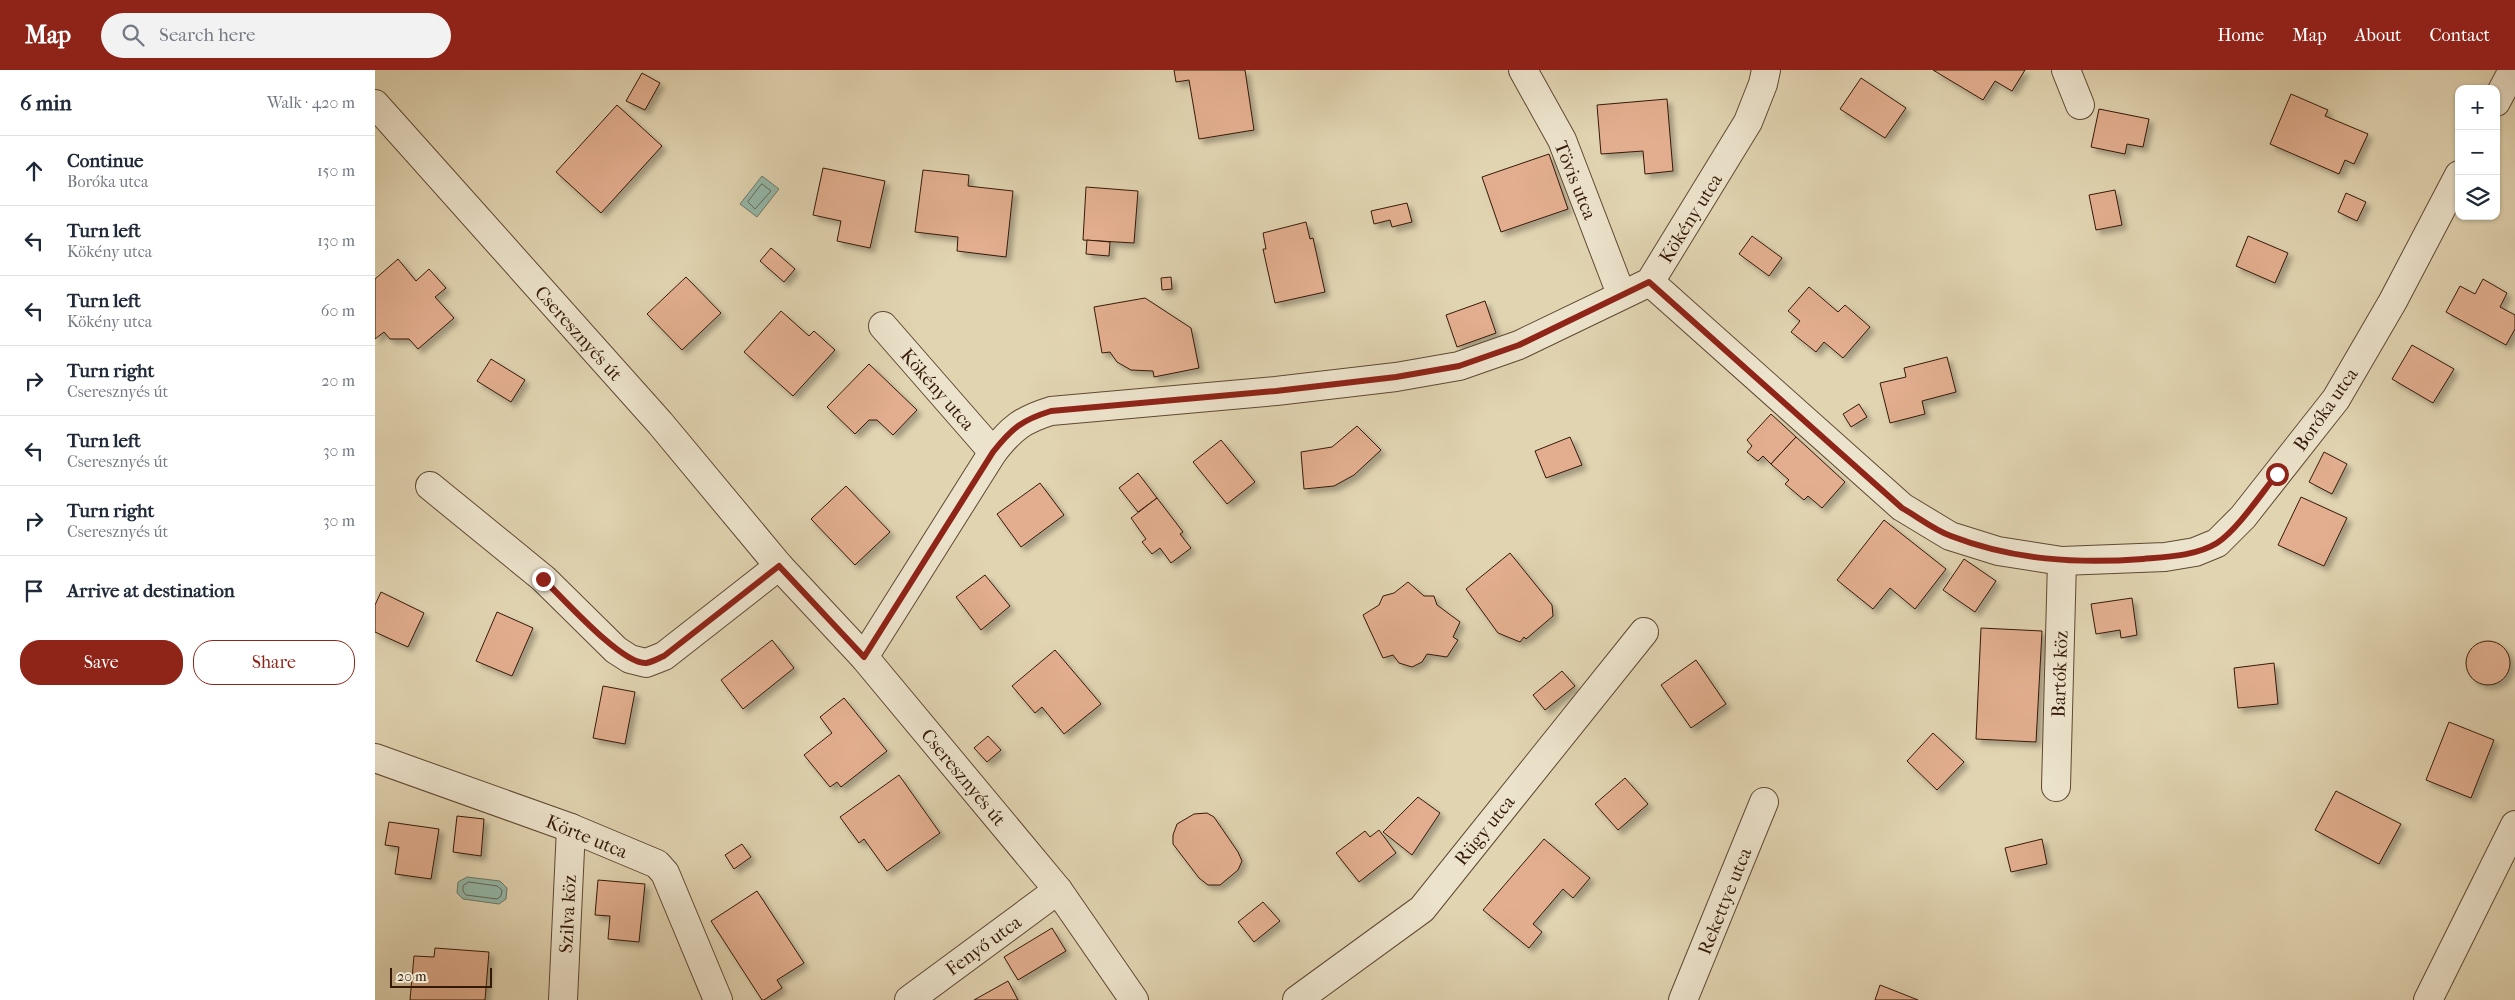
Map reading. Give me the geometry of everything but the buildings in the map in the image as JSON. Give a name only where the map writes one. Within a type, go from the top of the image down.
[{"type":"street","name":"Tövis utca","points":[[1523,70],[1561,140],[1621,294]]},
{"type":"street","name":"Kökény utca","points":[[864,657],[993,452],[1010,431],[1026,419],[1051,411],[1276,391],[1396,377],[1459,366],[1519,345],[1649,282],[1748,122],[1763,84],[1766,70]]},
{"type":"street","points":[[2066,70],[2080,105]]},
{"type":"street","points":[[2500,94],[2513,70]]},
{"type":"street","name":"Cseresznyés út","points":[[375,104],[659,423],[779,566],[864,657],[1058,890],[1134,1000]]},
{"type":"street","name":"Boróka utca","points":[[1649,282],[1902,508],[1950,536],[1998,551],[2062,561],[2165,557],[2195,552],[2217,543],[2243,517],[2336,399],[2393,301],[2455,183]]},
{"type":"street","name":"Kökény utca","points":[[883,326],[993,452]]},
{"type":"street","points":[[430,486],[543,579],[616,650],[630,659],[646,663],[664,656],[779,566]]},
{"type":"street","name":"Bartók köz","points":[[2056,787],[2062,561]]},
{"type":"street","name":"Rügy utca","points":[[1297,1000],[1422,908],[1644,632]]},
{"type":"street","name":"Körte utca","points":[[375,758],[571,828],[657,864],[665,873],[718,1000]]},
{"type":"street","name":"Rekettye utca","points":[[1683,1000],[1764,802]]},
{"type":"street","points":[[2428,1000],[2515,825]]},
{"type":"street","name":"Szilva köz","points":[[563,1000],[571,828]]},
{"type":"street","name":"Fenyő utca","points":[[909,1000],[1058,890]]},
{"type":"water","points":[[762,176],[779,189],[757,217],[740,204]]},
{"type":"water","points":[[467,877],[500,881],[507,888],[506,899],[499,904],[463,899],[457,893],[458,882]]},
{"type":"route","points":[[543,579],[616,650],[630,659],[646,663],[664,656],[779,566],[864,657],[932,547],[976,482],[993,452],[1010,431],[1026,419],[1051,411],[1276,391],[1396,377],[1459,366],[1519,345],[1649,282],[1902,508],[1950,536],[1998,551],[2062,561],[2121,560],[2165,557],[2195,552],[2217,543],[2243,517],[2277,474]]}]
